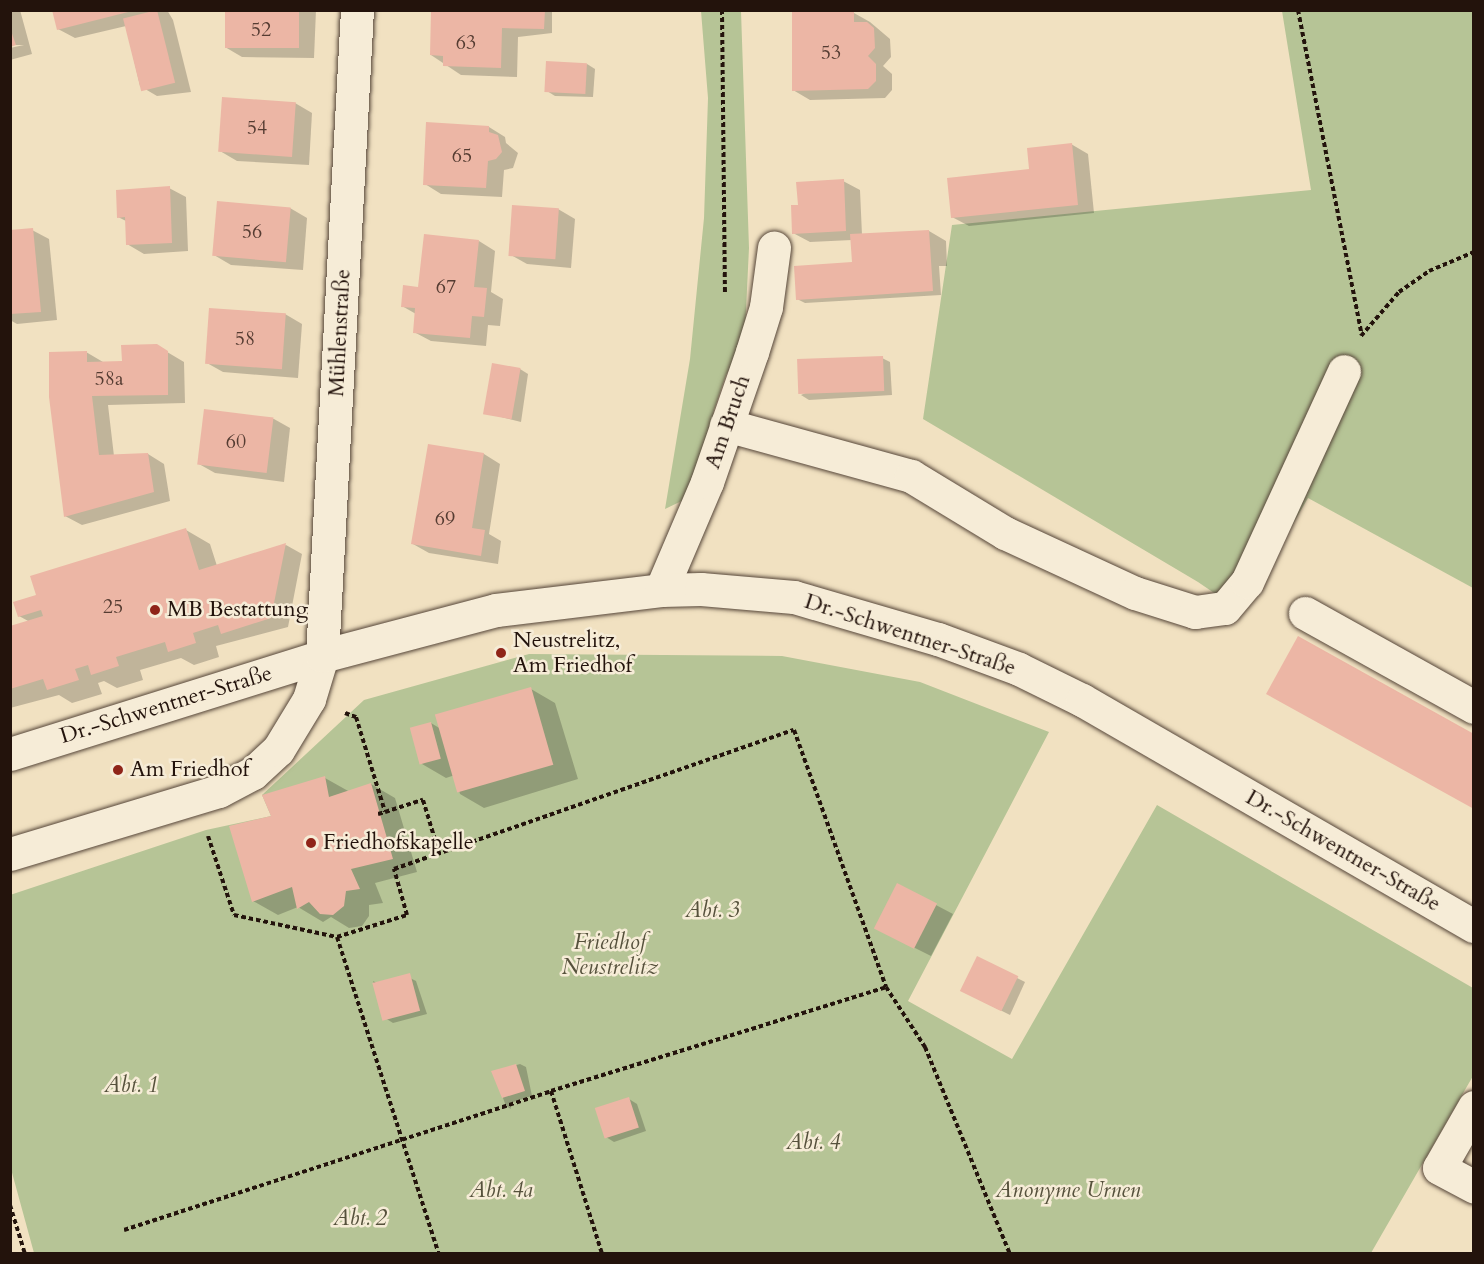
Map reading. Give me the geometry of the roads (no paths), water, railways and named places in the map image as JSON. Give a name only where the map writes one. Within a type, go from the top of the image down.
[{"type":"street","name":"Mühlenstraße","points":[[322,656],[357,10]]},
{"type":"street","name":"Am Bruch","points":[[661,590],[708,482],[766,307],[774,248]]},
{"type":"street","points":[[726,425],[911,476],[1005,534],[1135,592],[1195,612],[1225,608],[1247,582],[1344,371]]},
{"type":"street","name":"Dr.-Schwentner-Straße","points":[[10,754],[322,656],[506,608],[661,590],[701,589],[794,597],[938,639],[1019,669],[1082,700],[1473,926]]},
{"type":"street","points":[[1305,613],[1473,707]]},
{"type":"street","points":[[10,854],[196,798],[253,773],[278,750],[309,699],[322,656]]},
{"type":"street","points":[[1473,1107],[1439,1168],[1473,1187]]},
{"type":"place","name":"MB Bestattung","points":[[155,610]]},
{"type":"place","name":"Neustrelitz, Am Friedhof","points":[[501,653]]},
{"type":"place","name":"Am Friedhof","points":[[118,770]]},
{"type":"place","name":"Friedhofskapelle","points":[[311,843]]},
{"type":"park label","name":"Abt. 3","points":[[712,911]]},
{"type":"park label","name":"Friedhof Neustrelitz","points":[[610,954]]},
{"type":"park label","name":"Abt. 1","points":[[131,1086]]},
{"type":"park label","name":"Abt. 4","points":[[813,1143]]},
{"type":"park label","name":"Abt. 4a","points":[[501,1191]]},
{"type":"park label","name":"Anonyme Urnen","points":[[1068,1191]]},
{"type":"park label","name":"Abt. 2","points":[[360,1219]]}]
